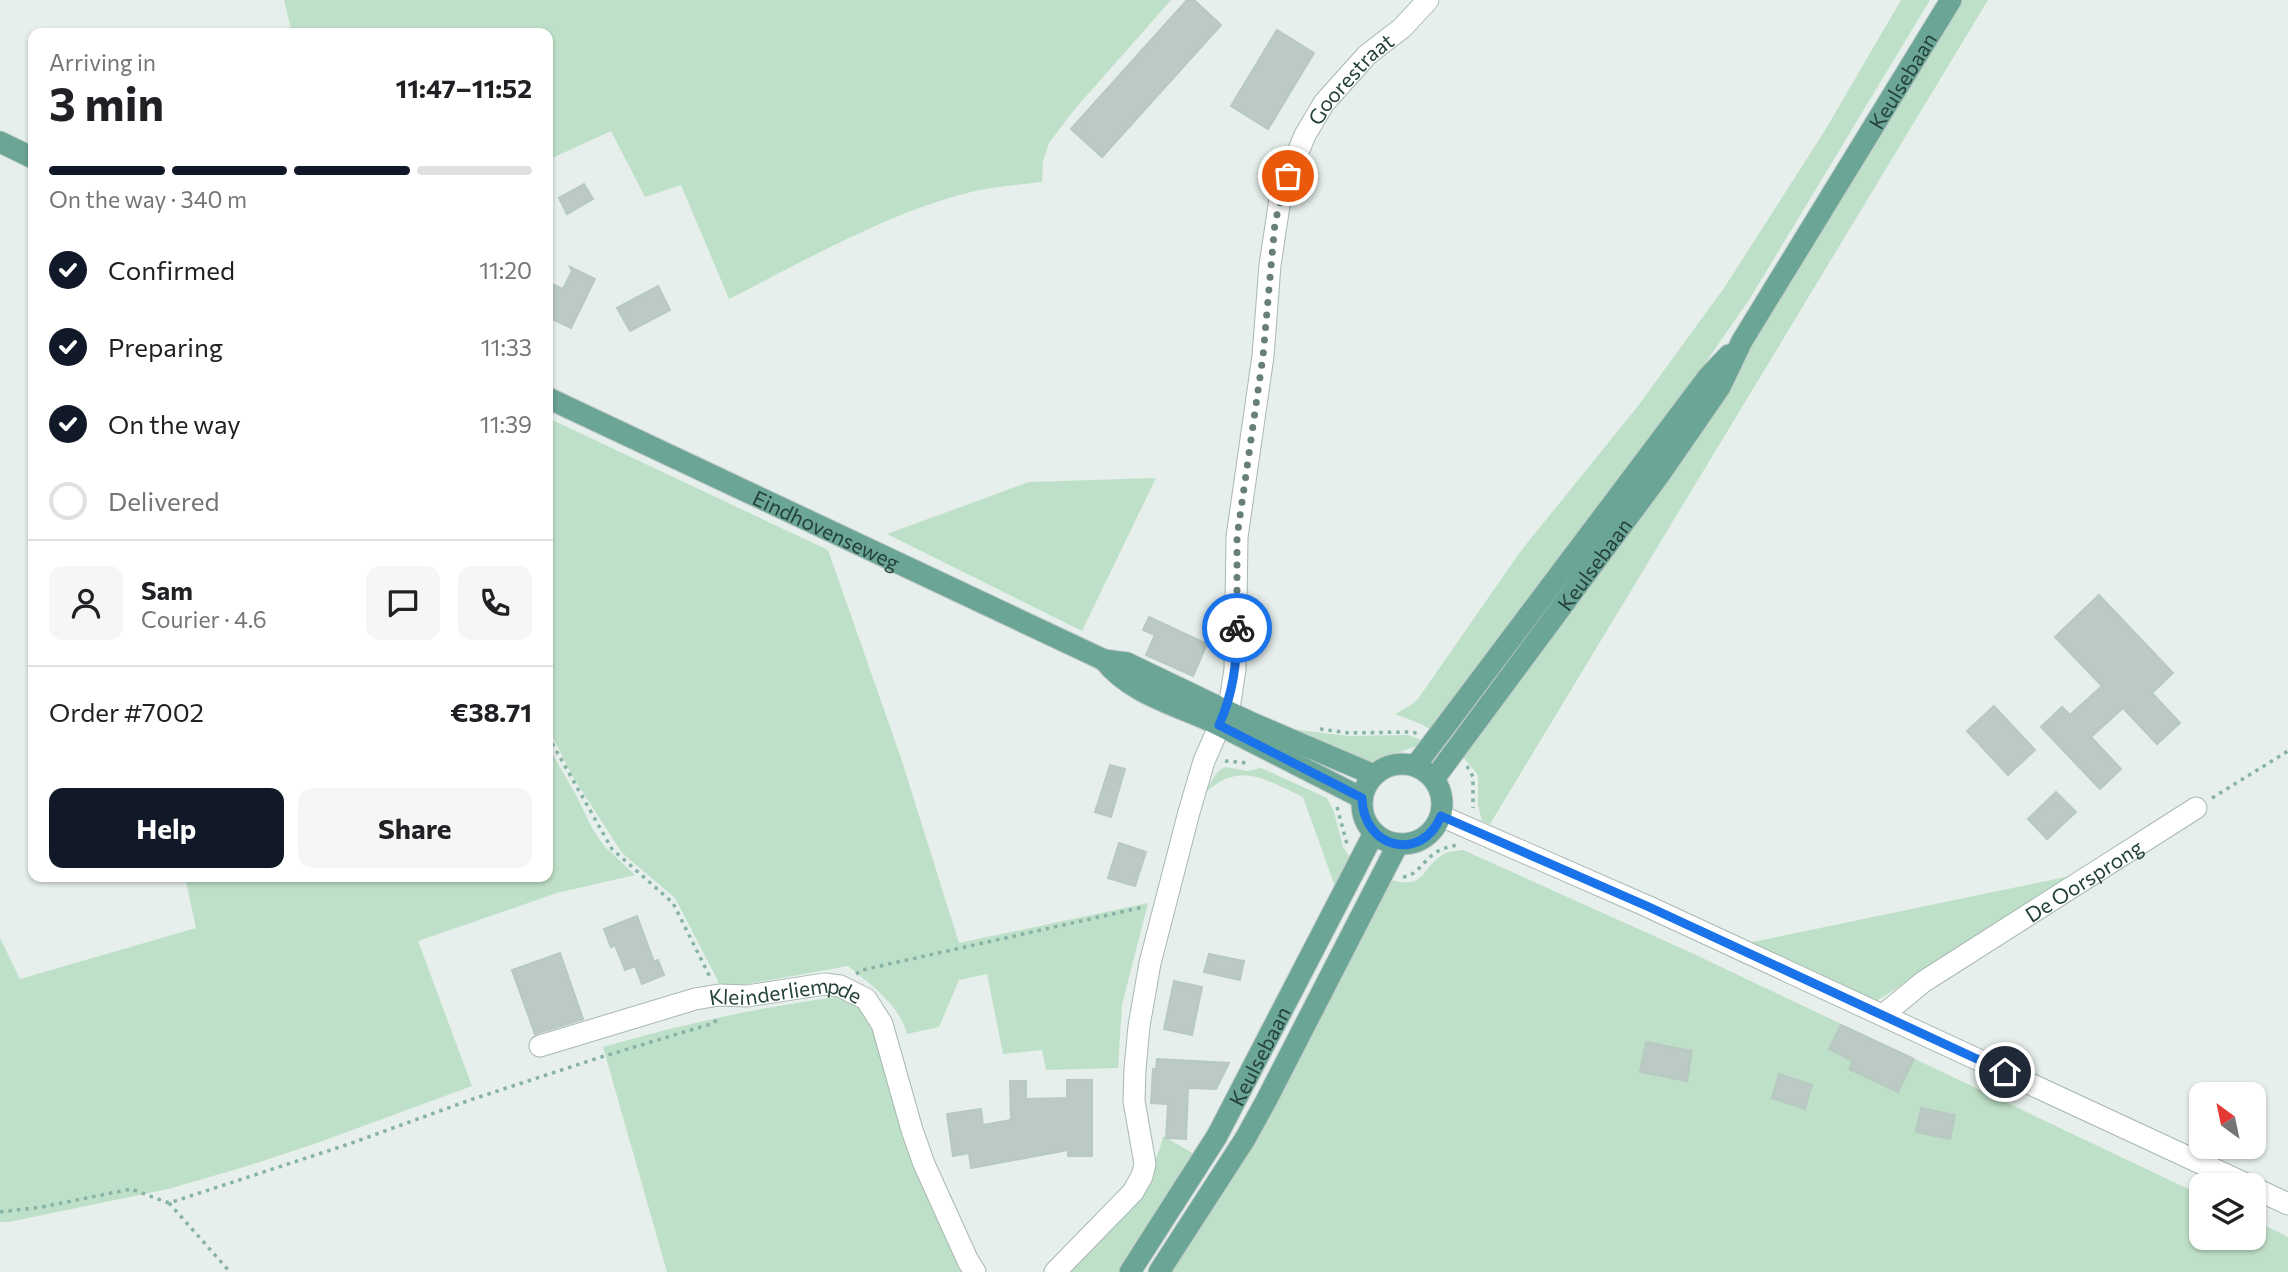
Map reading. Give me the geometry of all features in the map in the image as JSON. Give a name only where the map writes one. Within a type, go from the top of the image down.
[{"type":"main road","name":"Keulsebaan","points":[[1434,779],[1660,474],[1720,387],[1742,341],[1951,0]]},
{"type":"main road","points":[[0,142],[28,156]]},
{"type":"main road","name":"Keulsebaan","points":[[1416,765],[1708,377],[1742,341]]},
{"type":"main road","name":"Eindhovenseweg","points":[[553,400],[1104,660],[1122,679],[1139,688],[1374,775]]},
{"type":"main road","name":"Eindhovenseweg","points":[[1222,718],[1362,798]]},
{"type":"main road","points":[[1393,764],[1416,765],[1434,779],[1442,795],[1441,816],[1434,828],[1421,840],[1398,844],[1381,838],[1366,822],[1362,810],[1364,789],[1374,775],[1393,764]]},
{"type":"main road","name":"Keulsebaan","points":[[1130,1272],[1217,1136],[1374,833]]},
{"type":"main road","name":"Keulsebaan","points":[[1159,1272],[1245,1139],[1398,844]]},
{"type":"street","name":"Goorestraat","points":[[1222,718],[1230,702],[1235,669],[1237,537],[1263,356],[1270,265],[1280,199],[1305,135],[1324,103],[1367,55],[1402,28],[1428,0]]},
{"type":"street","points":[[1055,1272],[1133,1192],[1142,1176],[1145,1164],[1134,1101],[1139,1026],[1164,902],[1204,761],[1222,718]]},
{"type":"street","name":"De Oorsprong","points":[[1883,1015],[1923,982],[2196,808]]},
{"type":"street","points":[[1441,816],[1470,839],[1649,907],[2222,1173]]},
{"type":"street","name":"Kleinderliempde","points":[[540,1046],[695,999],[825,984],[840,986],[866,999],[888,1042],[924,1164],[975,1272]]},
{"type":"street","points":[[2266,1194],[2288,1204]]},
{"type":"path","points":[[169,1203],[349,1144],[470,1100],[714,1023],[725,996],[673,903],[612,849],[553,746]]},
{"type":"path","points":[[2196,808],[2288,751]]},
{"type":"path","points":[[1384,871],[1403,877],[1410,876],[1433,854],[1470,839],[1480,822],[1472,805],[1473,776],[1469,768],[1453,754]]},
{"type":"path","points":[[1335,803],[1347,845],[1351,853],[1361,859]]},
{"type":"path","points":[[840,986],[862,970],[1164,902]]},
{"type":"path","points":[[0,1212],[42,1207],[131,1189],[169,1203],[230,1272]]},
{"type":"green space","points":[[284,0],[1171,0],[1074,110],[1049,143],[1043,161],[1042,182],[972,192],[903,214],[729,299],[681,185],[645,197],[611,131],[553,158],[553,28],[291,28]]},
{"type":"green space","points":[[1901,0],[1930,0],[1749,300],[1613,496],[1433,731],[1395,714],[1418,699],[1520,552],[1638,406],[1724,288],[1824,132]]},
{"type":"green space","points":[[1963,0],[1988,0],[1490,824],[1482,821],[1478,805],[1478,775],[1463,757],[1717,401]]},
{"type":"green space","points":[[553,420],[828,550],[901,758],[959,943],[1148,903],[1122,1005],[1118,1068],[1046,1070],[1042,1050],[1003,1054],[987,974],[959,980],[939,1027],[907,1034],[891,1004],[848,966],[725,988],[719,983],[675,898],[622,853],[573,777],[553,738]]},
{"type":"green space","points":[[1156,478],[1082,631],[887,534],[1029,482]]},
{"type":"green space","points":[[1290,729],[1349,736],[1408,735],[1424,741],[1410,749],[1380,758],[1365,767]]},
{"type":"green space","points":[[553,755],[604,846],[635,875],[557,893],[418,941],[472,1086],[317,1143],[168,1189],[0,1222],[0,938],[20,979],[196,928],[186,882],[553,882]]},
{"type":"green space","points":[[1226,767],[1247,771],[1261,768],[1327,798],[1334,812],[1343,847],[1355,860],[1338,895],[1303,797],[1265,780],[1242,775],[1230,777],[1205,793],[1216,774]]},
{"type":"green space","points":[[1463,850],[1694,954],[2189,1189],[2189,1250],[2266,1250],[2266,1226],[2288,1237],[2288,1272],[1168,1272],[1388,879],[1401,882],[1417,880],[1431,864],[1448,852]]},
{"type":"green space","points":[[2075,875],[1875,1002],[1748,943]]},
{"type":"green space","points":[[845,996],[864,1012],[882,1038],[967,1272],[667,1272],[603,1047],[723,1017]]},
{"type":"green space","points":[[1163,1136],[1196,1155],[1122,1272],[1065,1272],[1137,1190],[1158,1154]]},
{"type":"building","points":[[1187,0],[1194,0],[1221,25],[1102,157],[1071,129]]},
{"type":"building","points":[[1277,30],[1314,53],[1268,129],[1231,106]]},
{"type":"building","points":[[584,184],[593,199],[567,214],[559,198]]},
{"type":"building","points":[[570,267],[595,279],[571,328],[553,319],[553,284],[563,289],[572,271]]},
{"type":"building","points":[[658,286],[670,310],[630,331],[617,308]]},
{"type":"building","points":[[2099,595],[2173,673],[2152,693],[2180,723],[2157,744],[2123,708],[2091,737],[2121,769],[2100,789],[2041,727],[2062,707],[2070,715],[2102,686],[2055,637]]},
{"type":"building","points":[[1149,617],[1207,644],[1193,676],[1146,655],[1155,635],[1143,630]]},
{"type":"building","points":[[1994,706],[2035,750],[2008,775],[1967,731]]},
{"type":"building","points":[[1110,765],[1125,769],[1111,817],[1095,812]]},
{"type":"building","points":[[2056,792],[2076,812],[2047,839],[2028,819]]},
{"type":"building","points":[[1119,843],[1146,852],[1135,886],[1108,878]]},
{"type":"building","points":[[637,916],[654,962],[658,960],[664,975],[642,984],[635,966],[625,970],[615,945],[611,947],[604,929]]},
{"type":"building","points":[[560,953],[583,1019],[535,1034],[512,970]]},
{"type":"building","points":[[1209,954],[1244,961],[1240,980],[1204,972]]},
{"type":"building","points":[[1174,981],[1202,987],[1192,1035],[1164,1029]]},
{"type":"building","points":[[1841,1025],[1914,1059],[1898,1092],[1849,1069],[1853,1061],[1829,1049]]},
{"type":"building","points":[[1646,1042],[1692,1051],[1687,1081],[1640,1072]]},
{"type":"building","points":[[1157,1059],[1229,1063],[1216,1089],[1188,1088],[1186,1139],[1166,1138],[1168,1104],[1151,1103],[1153,1069],[1156,1069]]},
{"type":"building","points":[[1779,1074],[1812,1085],[1805,1109],[1772,1098]]},
{"type":"building","points":[[1067,1080],[1092,1080],[1092,1156],[1068,1156],[1068,1150],[971,1168],[969,1153],[953,1156],[947,1114],[981,1109],[983,1125],[1011,1120],[1010,1081],[1026,1081],[1026,1099],[1067,1098]]},
{"type":"building","points":[[1921,1108],[1955,1115],[1950,1139],[1916,1132]]},
{"type":"way so far","points":[[1237,628],[1237,537],[1263,356],[1275,222],[1288,176]]},
{"type":"route","points":[[1237,628],[1230,702],[1219,725],[1362,798],[1366,822],[1381,838],[1398,844],[1421,840],[1429,834],[1441,816],[1649,907],[2005,1072]]}]
